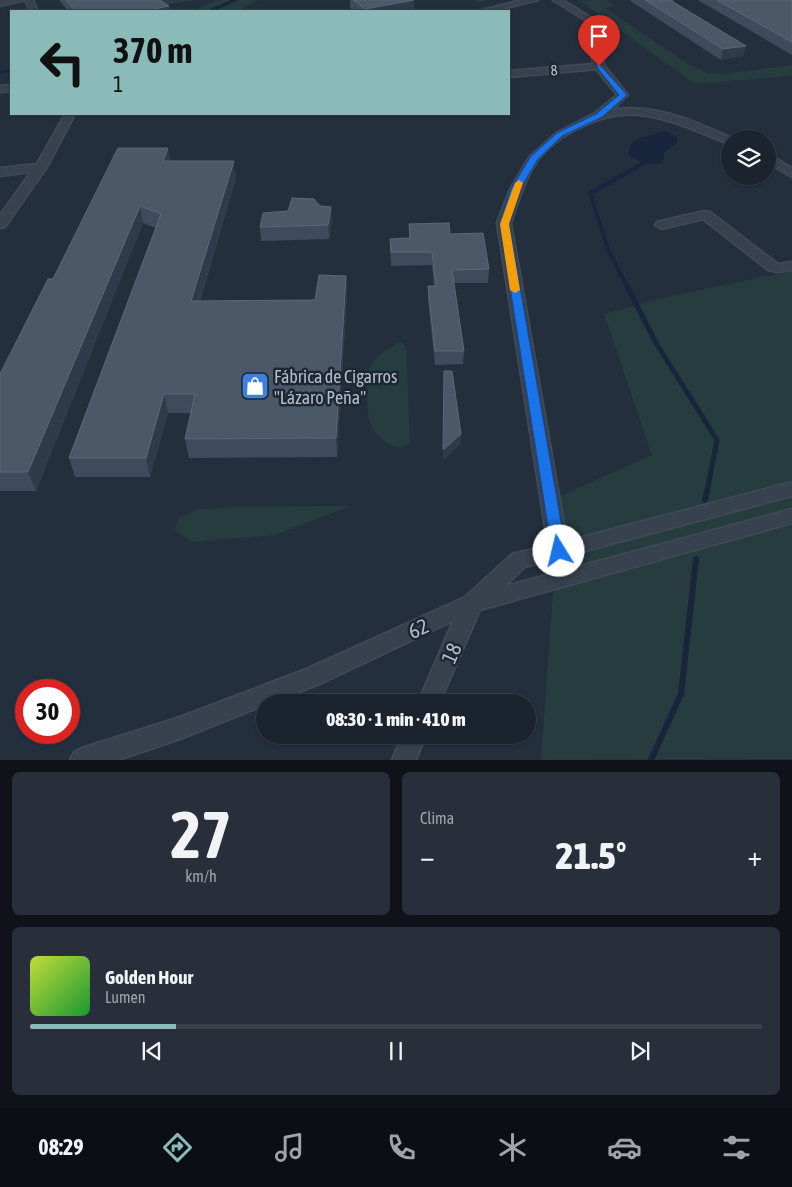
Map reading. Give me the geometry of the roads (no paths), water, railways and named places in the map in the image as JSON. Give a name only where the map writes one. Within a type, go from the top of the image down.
[{"type":"street","points":[[0,3],[21,0]]},
{"type":"street","points":[[487,10],[534,0]]},
{"type":"street","points":[[557,0],[590,19],[590,30],[599,66],[623,95],[599,115],[560,135],[534,158],[516,189],[504,224],[559,551]]},
{"type":"street","name":"8","points":[[510,74],[599,66]]},
{"type":"street","points":[[599,115],[627,111],[646,112],[721,137]]},
{"type":"street","points":[[0,224],[41,167],[69,115]]},
{"type":"street","points":[[776,163],[792,173]]},
{"type":"street","points":[[0,172],[41,167]]},
{"type":"street","points":[[662,225],[705,215],[773,267],[792,266]]},
{"type":"street","points":[[472,603],[519,560],[792,489]]},
{"type":"street","name":"62","points":[[82,760],[180,728],[314,676],[472,603],[792,516]]},
{"type":"street","name":"18","points":[[432,694],[472,603]]},
{"type":"street","points":[[404,760],[410,744]]},
{"type":"water","points":[[665,131],[677,137],[677,143],[664,153],[664,160],[659,164],[644,163],[628,156],[631,144],[640,138]]},
{"type":"waterway","points":[[211,10],[235,0]]},
{"type":"waterway","points":[[0,72],[10,71]]},
{"type":"waterway","points":[[626,285],[608,249],[590,193],[644,163]]},
{"type":"waterway","points":[[626,284],[656,343],[717,440],[707,492]]},
{"type":"waterway","points":[[705,500],[707,491]]},
{"type":"waterway","points":[[651,760],[681,694],[696,559]]},
{"type":"place","name":"Fábrica de Cigarros \"Lázaro Peña\"","points":[[255,386]]}]
